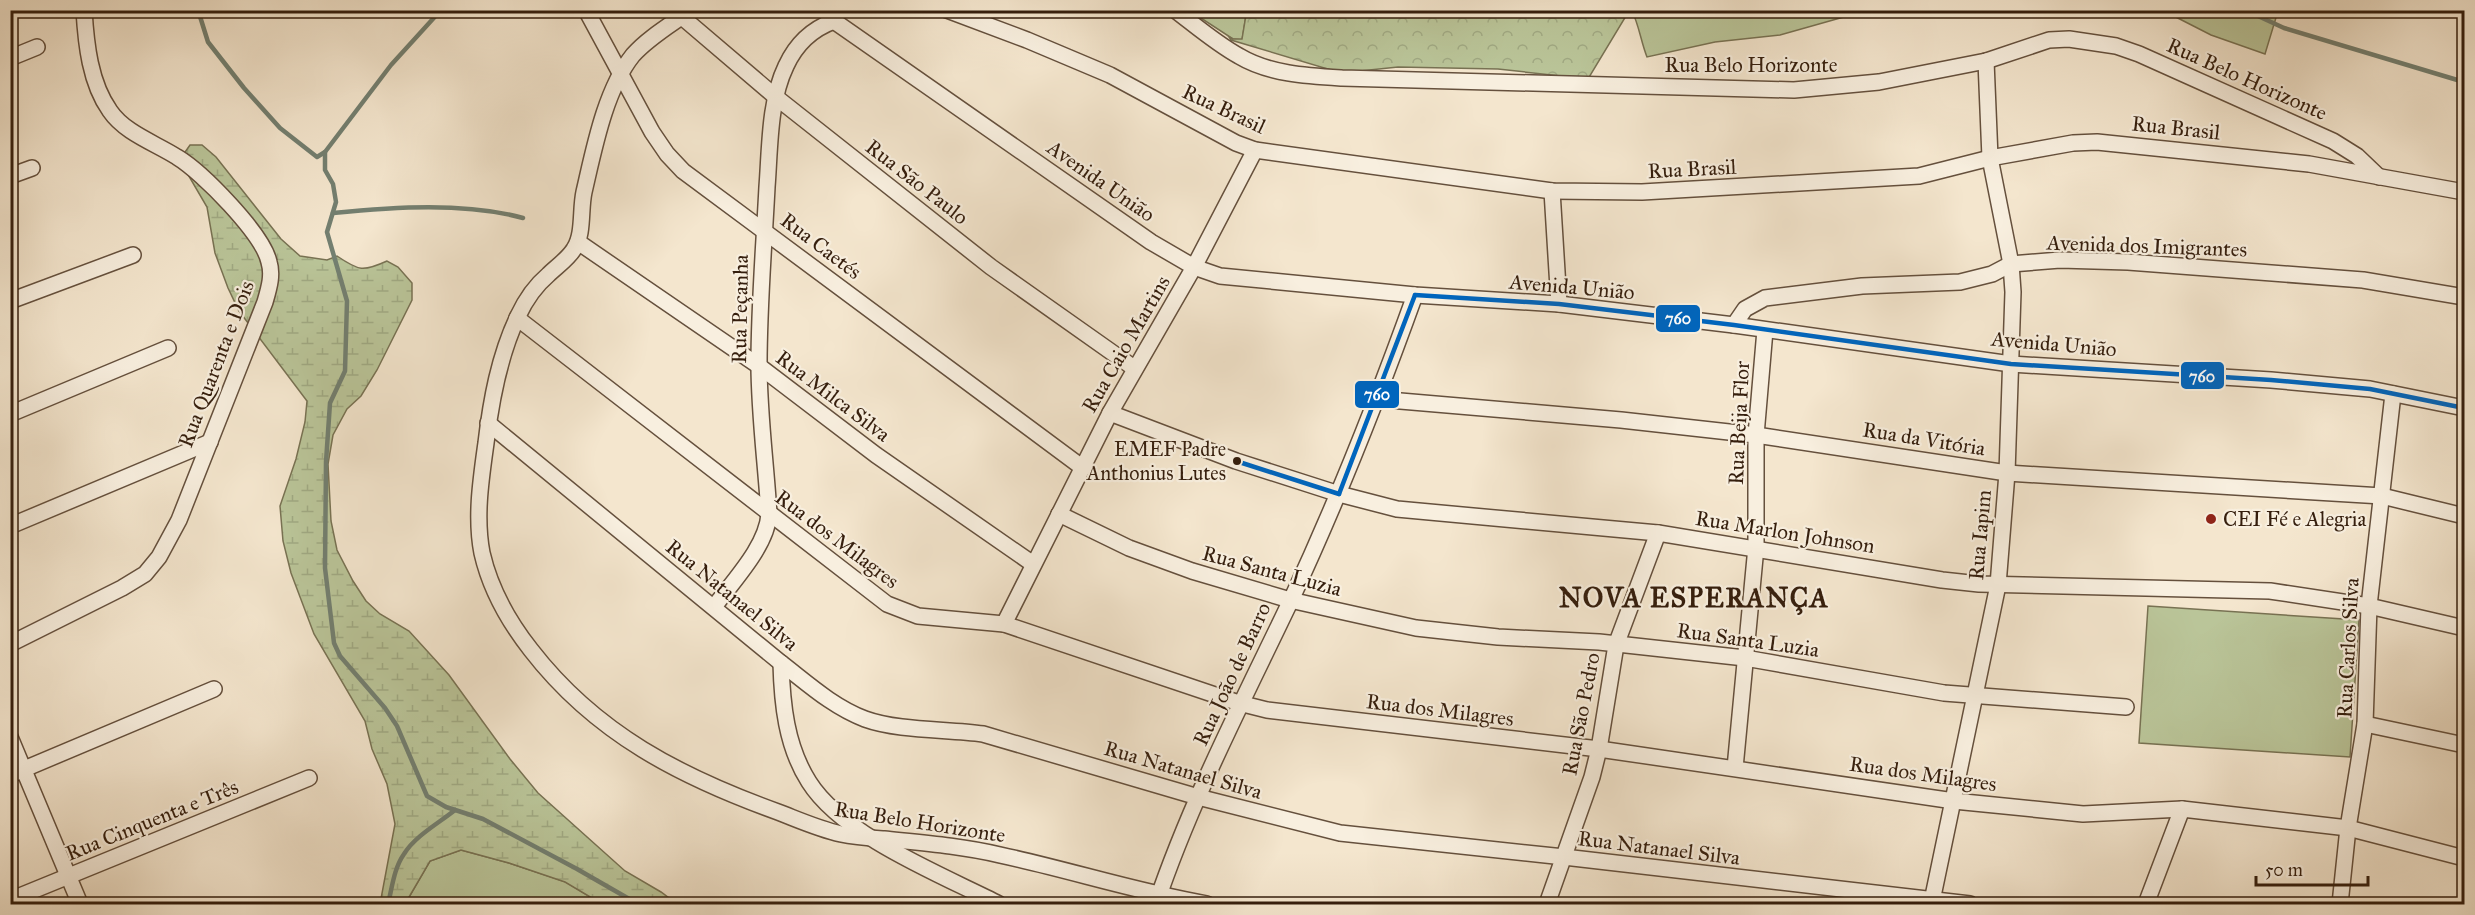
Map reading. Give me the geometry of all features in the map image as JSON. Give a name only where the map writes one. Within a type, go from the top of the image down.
[{"type":"street","name":"Rua Quarenta e Dois","points":[[10,644],[122,588],[145,574],[169,542],[265,302],[271,278],[269,260],[261,243],[211,183],[187,163],[124,125],[108,110],[95,79],[89,55],[84,10]]},
{"type":"street","name":"Rua Caetés","points":[[586,10],[652,132],[667,154],[703,187],[763,229],[1083,468]]},
{"type":"street","name":"Rua Brasil","points":[[946,10],[1090,66],[1236,143],[1255,150],[1552,191],[1689,191],[1919,176],[1990,158],[2073,143],[2121,143],[2309,164],[2464,192]]},
{"type":"street","name":"Rua Belo Horizonte","points":[[1175,10],[1239,57],[1286,73],[1332,78],[1794,90],[1879,82],[1986,61],[2049,40],[2091,41],[2139,54],[2333,141],[2357,156],[2379,177]]},
{"type":"street","points":[[578,242],[583,196],[606,110],[621,72],[635,53],[653,37],[687,14]]},
{"type":"street","name":"Rua São Paulo","points":[[687,14],[777,98],[991,267],[1134,368]]},
{"type":"street","name":"Rua Peçanha","points":[[714,608],[763,538],[768,527],[759,366],[763,229],[777,98],[780,79],[791,55],[829,16]]},
{"type":"street","name":"Avenida União","points":[[829,16],[1151,242],[1194,267],[1220,276],[1415,296],[1559,304],[1734,325],[2011,363],[2271,380],[2370,390],[2464,408]]},
{"type":"street","points":[[10,58],[37,48]]},
{"type":"street","name":"Rua Iapim","points":[[1932,901],[1998,585],[2007,473],[2013,292],[2011,264],[1990,158],[1986,61]]},
{"type":"street","name":"Rua Caio Martins","points":[[1004,624],[1110,413],[1194,267],[1255,150]]},
{"type":"street","points":[[10,176],[32,168]]},
{"type":"street","points":[[1552,191],[1559,304]]},
{"type":"street","name":"Rua Belo Horizonte","points":[[578,242],[574,251],[545,277],[528,298],[517,318],[505,349],[494,388],[488,423],[478,518],[482,553],[495,591],[516,630],[554,677],[591,715],[621,737],[682,773],[722,792],[820,827],[841,834],[960,847],[1000,854],[1157,900],[1207,904]]},
{"type":"street","name":"Rua Milca Silva","points":[[578,242],[759,366],[876,455],[1033,564]]},
{"type":"street","points":[[10,301],[133,255]]},
{"type":"street","name":"Avenida dos Imigrantes","points":[[1734,325],[1745,309],[1765,298],[1862,286],[1960,282],[1992,274],[2011,264],[2084,260],[2363,280],[2464,297]]},
{"type":"street","name":"Rua João de Barro","points":[[1157,900],[1198,797],[1239,704],[1339,494],[1415,296]]},
{"type":"street","name":"Rua dos Milagres","points":[[517,318],[769,514],[887,604],[902,612],[918,616],[1004,624],[1239,704],[1293,714],[1599,749],[1954,801],[2083,814],[2182,809],[2348,828],[2464,858]]},
{"type":"street","name":"Rua Beija Flor","points":[[1735,768],[1755,548],[1756,435],[1765,330]]},
{"type":"street","points":[[10,414],[168,348]]},
{"type":"street","name":"Rua Carlos Silva","points":[[2340,904],[2348,828],[2365,724],[2369,606],[2393,394]]},
{"type":"street","name":"Rua da Vitória","points":[[1377,399],[1621,420],[1756,435],[2007,473],[2382,496],[2464,516]]},
{"type":"street","name":"Rua Marlon Johnson","points":[[1110,413],[1236,461],[1339,494],[1420,512],[1658,532],[1942,580],[1998,585],[2270,591],[2369,606],[2464,628]]},
{"type":"street","name":"Rua Natanael Silva","points":[[488,423],[781,663],[823,695],[864,719],[885,725],[983,734],[1198,797],[1340,833],[1970,904]]},
{"type":"street","points":[[10,526],[210,442]]},
{"type":"street","name":"Rua Santa Luzia","points":[[1059,513],[1101,535],[1160,560],[1290,600],[1416,628],[1455,634],[1616,645],[1745,658],[1897,686],[1976,696],[2126,707]]},
{"type":"street","name":"Rua São Pedro","points":[[1547,904],[1586,797],[1599,749],[1616,645],[1658,532]]},
{"type":"street","points":[[781,663],[782,693],[789,736],[808,782],[822,800],[869,837],[999,904]]},
{"type":"street","points":[[17,772],[214,689]]},
{"type":"street","points":[[2365,724],[2464,745]]},
{"type":"street","points":[[10,737],[17,772],[80,904]]},
{"type":"street","name":"Rua Cinquenta e Três","points":[[10,900],[309,778]]},
{"type":"street","points":[[2146,904],[2182,809]]},
{"type":"green space","points":[[1190,11],[1245,11],[1242,40],[1233,39]]},
{"type":"green space","points":[[1245,11],[1629,11],[1588,79],[1498,69],[1398,67],[1341,73],[1231,40],[1229,37],[1242,39]]},
{"type":"green space","points":[[1632,11],[1865,11],[1780,35],[1715,42],[1647,57]]},
{"type":"green space","points":[[2164,11],[2278,11],[2265,54],[2211,35]]},
{"type":"green space","points":[[190,145],[202,145],[216,157],[281,239],[300,256],[327,260],[337,256],[361,268],[372,267],[387,261],[398,267],[412,283],[412,300],[377,370],[361,396],[347,409],[333,435],[328,464],[331,521],[337,550],[366,601],[380,614],[409,631],[449,675],[510,759],[538,793],[625,871],[677,904],[602,904],[565,882],[461,850],[430,861],[405,904],[380,904],[395,824],[387,784],[372,749],[365,721],[314,634],[291,573],[283,541],[280,506],[296,459],[305,422],[307,401],[239,311],[228,288],[215,253],[207,207],[183,166],[183,155]]},
{"type":"green space","points":[[2148,606],[2359,620],[2350,757],[2139,743]]},
{"type":"green space","points":[[461,850],[566,882],[602,904],[405,904],[430,861]]},
{"type":"waterway","points":[[198,10],[208,42],[244,88],[280,128],[317,157],[325,152],[391,65],[441,10]]},
{"type":"waterway","points":[[2245,10],[2284,28],[2464,82]]},
{"type":"waterway","points":[[325,152],[325,170],[333,184],[336,202],[327,232],[347,301],[345,371],[330,403],[326,462],[325,568],[334,643],[340,656],[385,708],[397,726],[427,796],[446,807],[483,819],[638,904]]},
{"type":"waterway","points":[[333,213],[429,207],[477,210],[523,218]]},
{"type":"waterway","points":[[388,904],[396,872],[404,854],[421,836],[455,810]]},
{"type":"transit line","name":"760","points":[[1415,295],[1559,304],[1734,325],[2011,364],[2271,380],[2370,389],[2464,408]]},
{"type":"transit line","name":"760","points":[[1339,494],[1415,295]]},
{"type":"transit line","name":"760","points":[[1236,461],[1339,494]]},
{"type":"place","name":"EMEF Padre Anthonius Lutes","points":[[1237,461]]},
{"type":"place","name":"CEI Fé e Alegria","points":[[2211,519]]},
{"type":"district","name":"NOVA ESPERANÇA","points":[[1694,598]]}]
